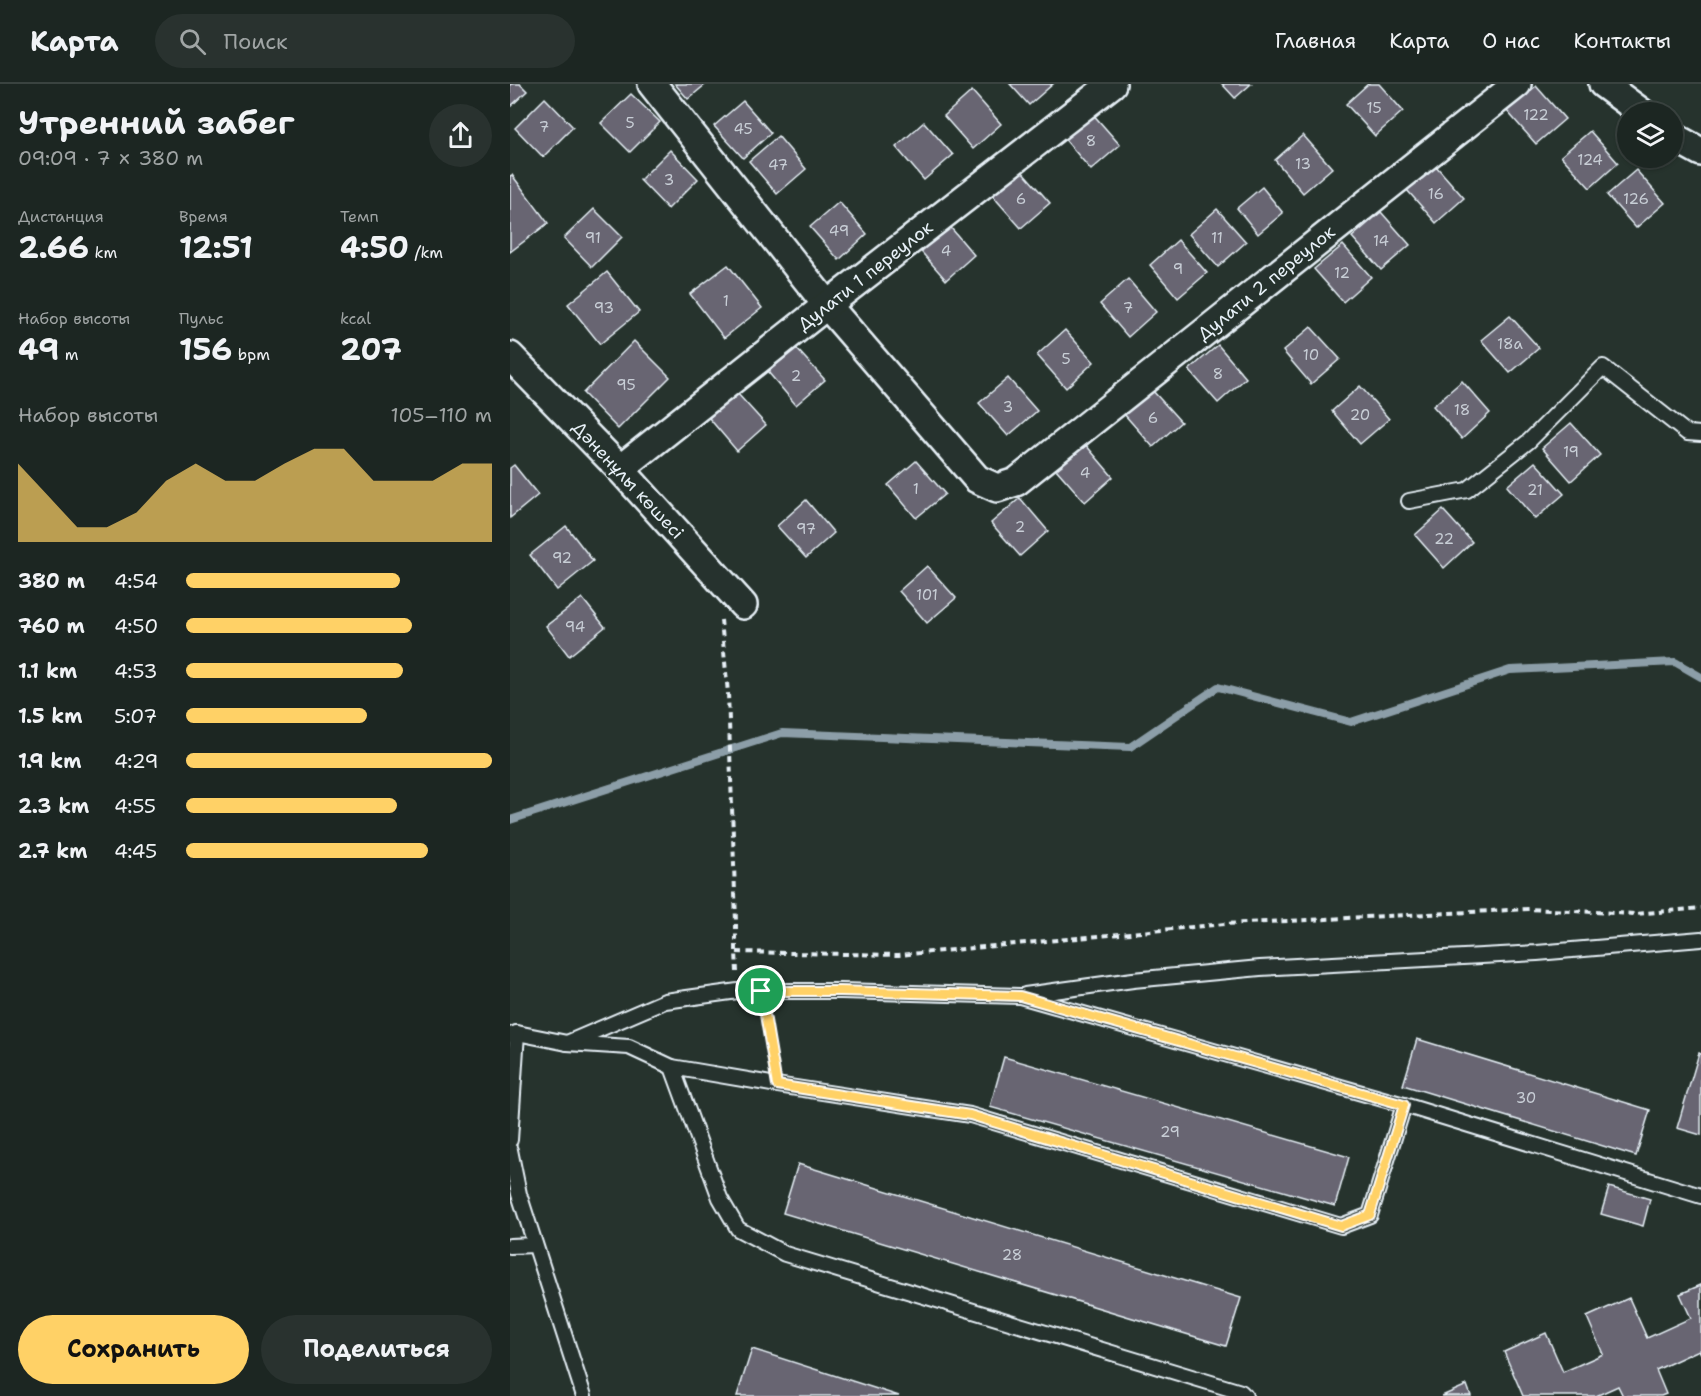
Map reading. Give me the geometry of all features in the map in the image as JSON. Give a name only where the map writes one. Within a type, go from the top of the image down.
[{"type":"street","points":[[652,84],[827,305]]},
{"type":"street","name":"Дулати 1 переулок","points":[[620,469],[1112,84]]},
{"type":"street","name":"Дулати 2 переулок","points":[[827,305],[977,478],[997,488],[1016,482],[1517,84]]},
{"type":"street","points":[[1603,84],[1627,102]]},
{"type":"street","points":[[1683,142],[1701,152]]},
{"type":"street","name":"Дәненұлы көшесі","points":[[510,356],[620,469],[743,605]]},
{"type":"lane","points":[[1409,501],[1467,490],[1529,441],[1603,367],[1687,433],[1701,434]]},
{"type":"lane","points":[[567,1043],[665,1001],[738,991],[840,991],[1020,996],[1133,980],[1260,968],[1537,953],[1701,939]]},
{"type":"lane","points":[[1020,996],[1404,1105],[1701,1196]]},
{"type":"lane","points":[[510,1140],[514,1034],[567,1043],[629,1047],[672,1067],[970,1115],[1341,1226],[1370,1215],[1404,1105]]},
{"type":"lane","points":[[672,1067],[720,1198],[738,1230],[785,1254],[1241,1392],[1245,1396]]},
{"type":"lane","points":[[510,1150],[519,1194],[584,1396]]},
{"type":"lane","points":[[510,1246],[535,1245]]},
{"type":"path","points":[[717,576],[728,693],[738,991]]},
{"type":"path","points":[[736,952],[899,955],[1225,924],[1530,909],[1636,914],[1701,908]]},
{"type":"path","points":[[761,991],[777,1085]]},
{"type":"building","points":[[510,84],[520,84],[527,91],[510,107]]},
{"type":"building","points":[[675,84],[706,84],[688,99]]},
{"type":"building","points":[[1010,84],[1053,84],[1029,105]]},
{"type":"building","points":[[1222,84],[1251,84],[1235,98]]},
{"type":"building","points":[[1368,84],[1379,84],[1403,111],[1375,136],[1346,104]]},
{"type":"building","points":[[1536,86],[1565,119],[1536,144],[1507,111]]},
{"type":"building","points":[[972,91],[1001,124],[973,149],[944,116]]},
{"type":"building","points":[[631,94],[660,122],[630,152],[601,123]]},
{"type":"building","points":[[545,98],[573,127],[543,157],[515,128]]},
{"type":"building","points":[[743,101],[771,133],[743,158],[714,126]]},
{"type":"building","points":[[1091,112],[1120,145],[1091,170],[1063,137]]},
{"type":"building","points":[[924,122],[953,155],[924,180],[896,147]]},
{"type":"building","points":[[1590,131],[1617,164],[1590,188],[1561,156]]},
{"type":"building","points":[[1303,135],[1332,168],[1303,193],[1275,160]]},
{"type":"building","points":[[778,136],[806,169],[777,194],[749,161]]},
{"type":"building","points":[[670,150],[698,179],[668,209],[640,180]]},
{"type":"building","points":[[1435,165],[1464,198],[1436,223],[1407,190]]},
{"type":"building","points":[[1021,170],[1050,203],[1021,228],[992,195]]},
{"type":"building","points":[[1636,170],[1665,203],[1636,228],[1607,195]]},
{"type":"building","points":[[512,175],[548,223],[510,252],[510,176]]},
{"type":"building","points":[[1262,187],[1283,213],[1258,234],[1237,208]]},
{"type":"building","points":[[839,202],[867,234],[839,260],[810,227]]},
{"type":"building","points":[[594,209],[622,237],[592,267],[564,238]]},
{"type":"building","points":[[1217,209],[1246,242],[1218,267],[1189,234]]},
{"type":"building","points":[[1381,212],[1410,245],[1381,270],[1352,237]]},
{"type":"building","points":[[946,222],[974,255],[946,280],[917,247]]},
{"type":"building","points":[[1178,240],[1207,273],[1178,298],[1150,265]]},
{"type":"building","points":[[1343,245],[1371,277],[1343,302],[1314,269]]},
{"type":"building","points":[[728,265],[762,308],[724,338],[690,294]]},
{"type":"building","points":[[607,272],[639,312],[600,344],[568,304]]},
{"type":"building","points":[[1128,279],[1156,312],[1128,337],[1100,304]]},
{"type":"building","points":[[1510,316],[1539,348],[1510,373],[1481,340]]},
{"type":"building","points":[[1311,327],[1340,359],[1311,384],[1283,351]]},
{"type":"building","points":[[1065,330],[1094,362],[1066,388],[1037,355]]},
{"type":"building","points":[[634,341],[670,377],[618,429],[583,393]]},
{"type":"building","points":[[1218,345],[1246,378],[1218,403],[1189,370]]},
{"type":"building","points":[[796,348],[825,380],[796,405],[768,372]]},
{"type":"building","points":[[1008,378],[1037,411],[1008,436],[979,403]]},
{"type":"building","points":[[1462,381],[1490,413],[1462,439],[1433,406]]},
{"type":"building","points":[[1360,386],[1389,419],[1360,444],[1332,411]]},
{"type":"building","points":[[1152,390],[1181,422],[1153,447],[1124,414]]},
{"type":"building","points":[[737,393],[766,425],[737,451],[709,418]]},
{"type":"building","points":[[1571,423],[1600,455],[1571,481],[1542,448]]},
{"type":"building","points":[[1085,444],[1113,477],[1085,502],[1056,469]]},
{"type":"building","points":[[916,461],[945,494],[916,518],[888,485]]},
{"type":"building","points":[[1535,462],[1564,494],[1535,519],[1507,486]]},
{"type":"building","points":[[514,465],[538,495],[510,518],[510,468]]},
{"type":"building","points":[[1020,498],[1048,531],[1020,556],[991,523]]},
{"type":"building","points":[[806,500],[834,533],[806,558],[777,526]]},
{"type":"building","points":[[1443,510],[1472,542],[1444,568],[1415,535]]},
{"type":"building","points":[[566,526],[593,561],[557,590],[530,555]]},
{"type":"building","points":[[927,566],[956,598],[927,623],[899,591]]},
{"type":"building","points":[[582,598],[605,627],[569,656],[546,626]]},
{"type":"building","points":[[1417,1039],[1650,1110],[1636,1156],[1403,1085]]},
{"type":"building","points":[[1699,1053],[1701,1054],[1701,1135],[1677,1128]]},
{"type":"building","points":[[1004,1057],[1349,1157],[1335,1206],[990,1107]]},
{"type":"building","points":[[798,1164],[1241,1298],[1226,1346],[783,1213]]},
{"type":"building","points":[[1609,1187],[1650,1199],[1643,1226],[1601,1214]]},
{"type":"building","points":[[1701,1285],[1701,1354],[1699,1350],[1656,1370],[1666,1394],[1623,1396],[1618,1386],[1596,1396],[1523,1396],[1504,1352],[1546,1333],[1563,1372],[1603,1354],[1587,1317],[1629,1298],[1647,1338],[1691,1318],[1680,1294]]},
{"type":"building","points":[[752,1349],[899,1396],[737,1396]]},
{"type":"building","points":[[1467,1385],[1471,1396],[1442,1396]]},
{"type":"waterway","points":[[510,820],[782,733],[1130,747],[1218,687],[1351,722],[1510,670],[1675,662],[1701,677]]},
{"type":"route","points":[[761,991],[1020,996],[1404,1105],[1370,1215],[1341,1226],[970,1115],[777,1085],[761,991]]}]
